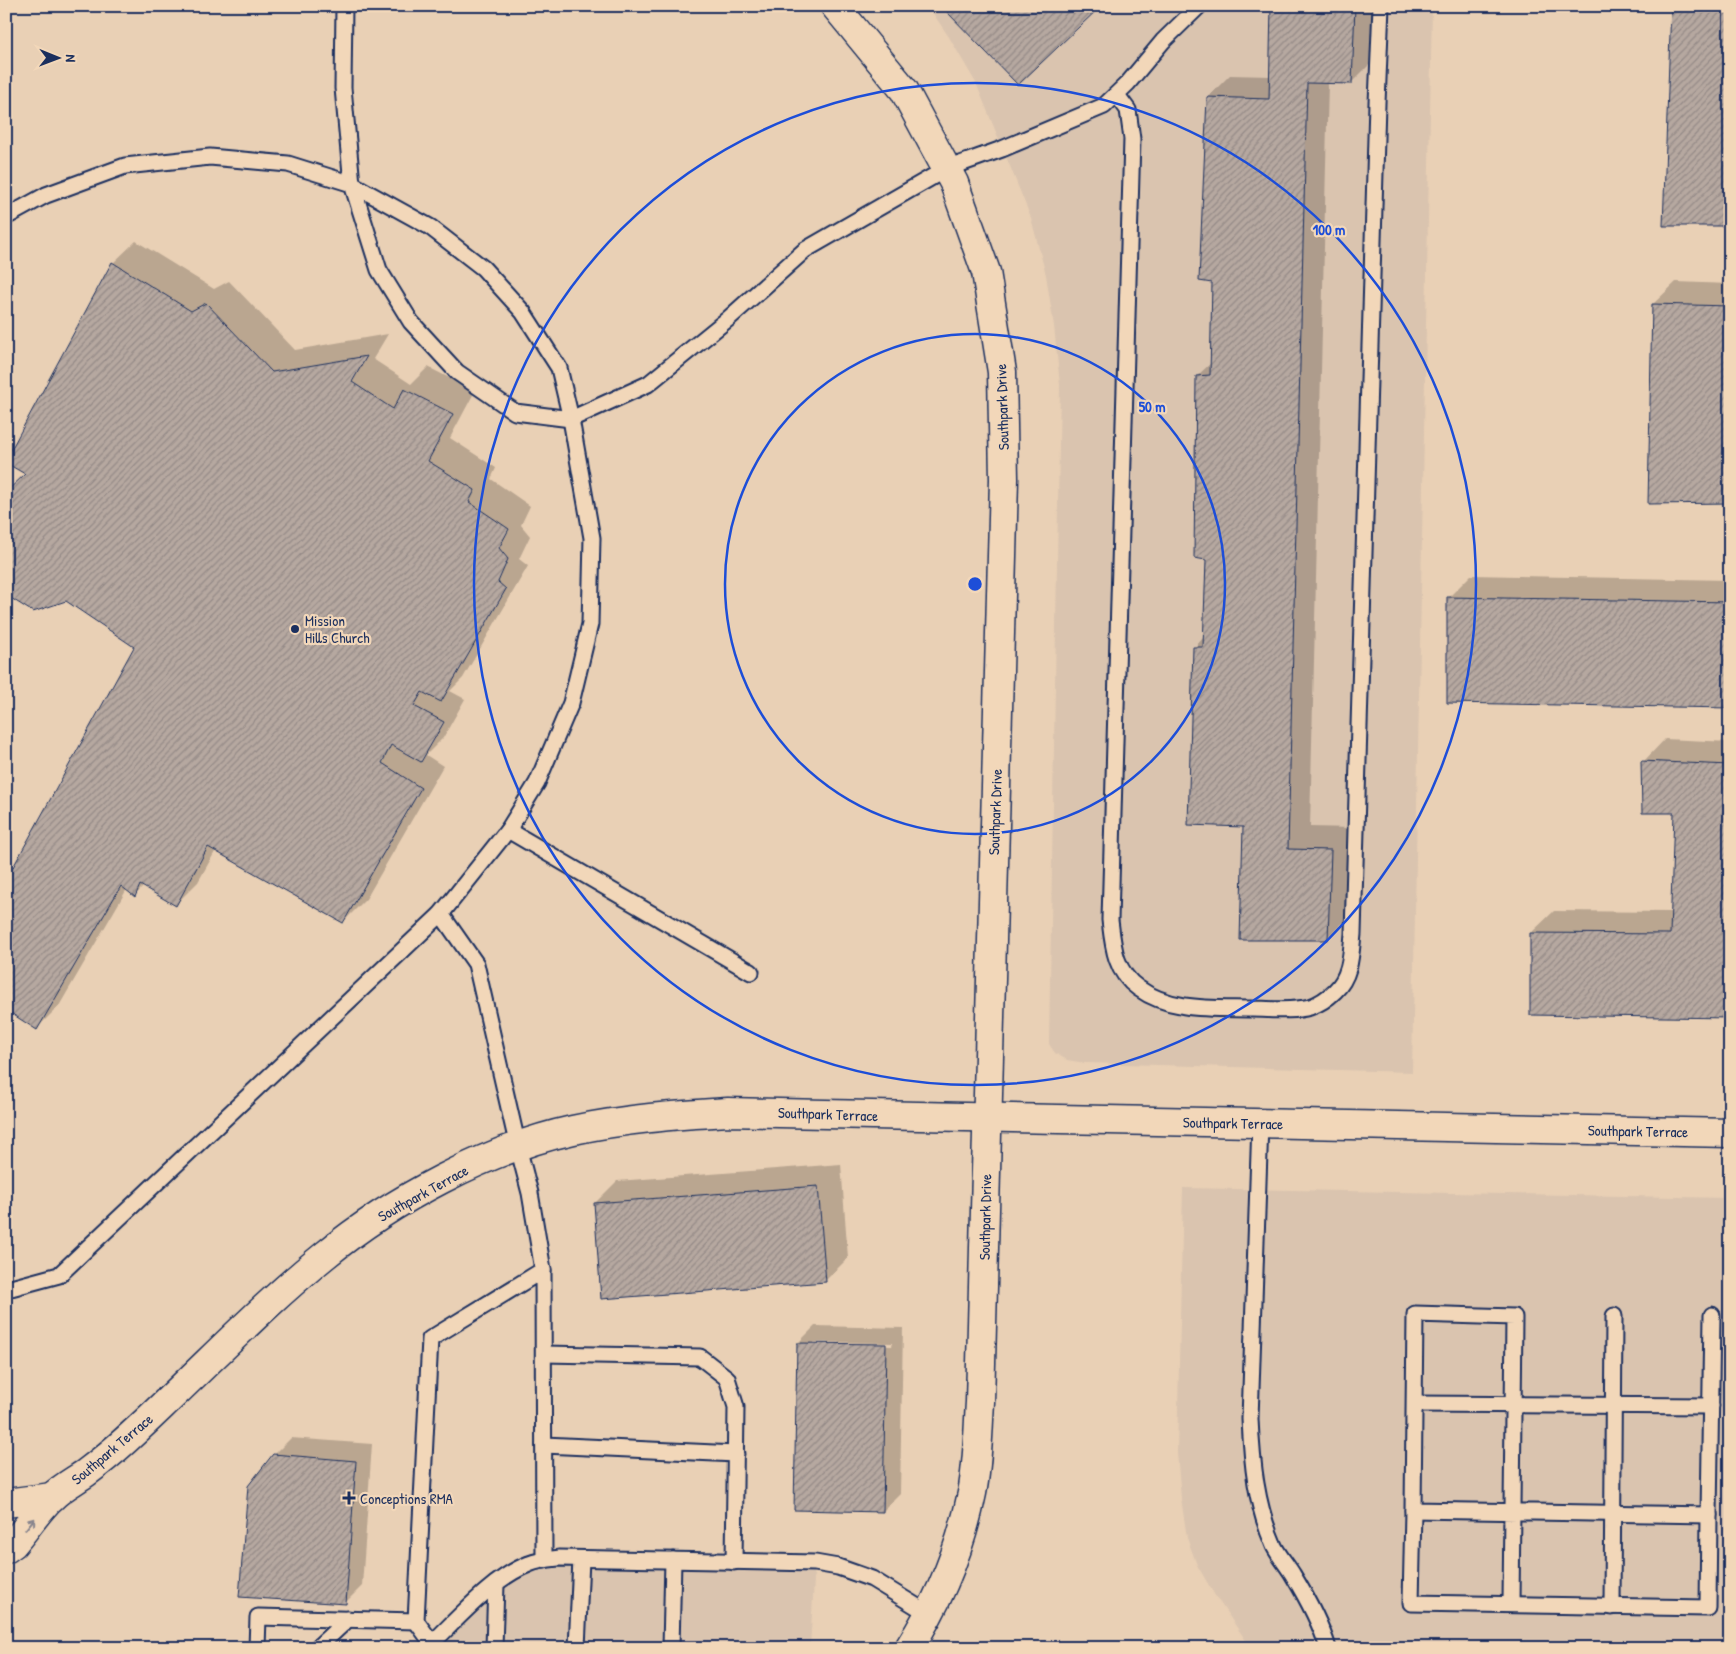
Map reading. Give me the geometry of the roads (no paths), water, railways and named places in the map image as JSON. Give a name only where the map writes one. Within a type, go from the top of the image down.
[{"type":"street","name":"Southpark Drive","points":[[835,6],[904,90],[954,183],[986,272],[1002,372],[1004,479],[977,1457],[966,1522],[943,1586],[929,1614],[908,1648]]},
{"type":"street","name":"Southpark Terrace","points":[[6,1548],[13,1544],[52,1497],[127,1439],[282,1292],[325,1255],[403,1200],[446,1178],[518,1147],[571,1131],[616,1122],[671,1115],[737,1112],[1730,1133]]},
{"type":"street","name":"Southpark Terrace","points":[[6,1503],[52,1497]]},
{"type":"lane","points":[[344,6],[343,88],[352,184],[379,270],[411,322],[457,372],[515,412],[571,419],[648,384],[728,319],[805,250],[946,169],[1104,106],[1116,95],[1162,41],[1199,6]]},
{"type":"lane","points":[[1116,95],[1128,110],[1132,143],[1110,920],[1115,958],[1124,974],[1136,988],[1172,1004],[1201,1008],[1280,1010],[1310,1007],[1325,1000],[1337,990],[1345,978],[1350,961],[1353,934],[1381,6]]},
{"type":"lane","points":[[6,217],[46,195],[125,166],[201,158],[288,164],[352,184],[430,227],[483,268],[523,312],[559,368],[571,419],[592,538],[590,624],[571,703],[537,783],[508,830],[441,914],[59,1275],[6,1288]]},
{"type":"lane","points":[[508,830],[751,972]]},
{"type":"lane","points":[[441,914],[476,964],[530,1193],[544,1270],[544,1560]]},
{"type":"lane","points":[[1260,1123],[1250,1419],[1256,1487],[1264,1519],[1275,1548],[1294,1576],[1310,1606],[1328,1648]]},
{"type":"lane","points":[[544,1270],[430,1338],[416,1620],[430,1645],[472,1604],[496,1584],[529,1564],[544,1560],[815,1563],[838,1567],[872,1579],[929,1614]]},
{"type":"lane","points":[[1511,1604],[1514,1317],[1415,1314],[1411,1603],[1708,1608],[1712,1315]]},
{"type":"lane","points":[[1612,1606],[1614,1316]]},
{"type":"lane","points":[[544,1354],[700,1357],[727,1378],[736,1407],[734,1562]]},
{"type":"lane","points":[[1415,1404],[1711,1406]]},
{"type":"lane","points":[[544,1446],[736,1454]]},
{"type":"lane","points":[[1413,1510],[1709,1515]]},
{"type":"lane","points":[[578,1648],[581,1559]]},
{"type":"lane","points":[[671,1648],[674,1560]]},
{"type":"lane","points":[[494,1648],[496,1584]]},
{"type":"lane","points":[[257,1648],[258,1617],[416,1620]]},
{"type":"lane","points":[[317,1648],[348,1619]]},
{"type":"place","name":"Mission Hills Church","points":[[295,629]]},
{"type":"place","name":"Conceptions RMA","points":[[349,1498]]}]
